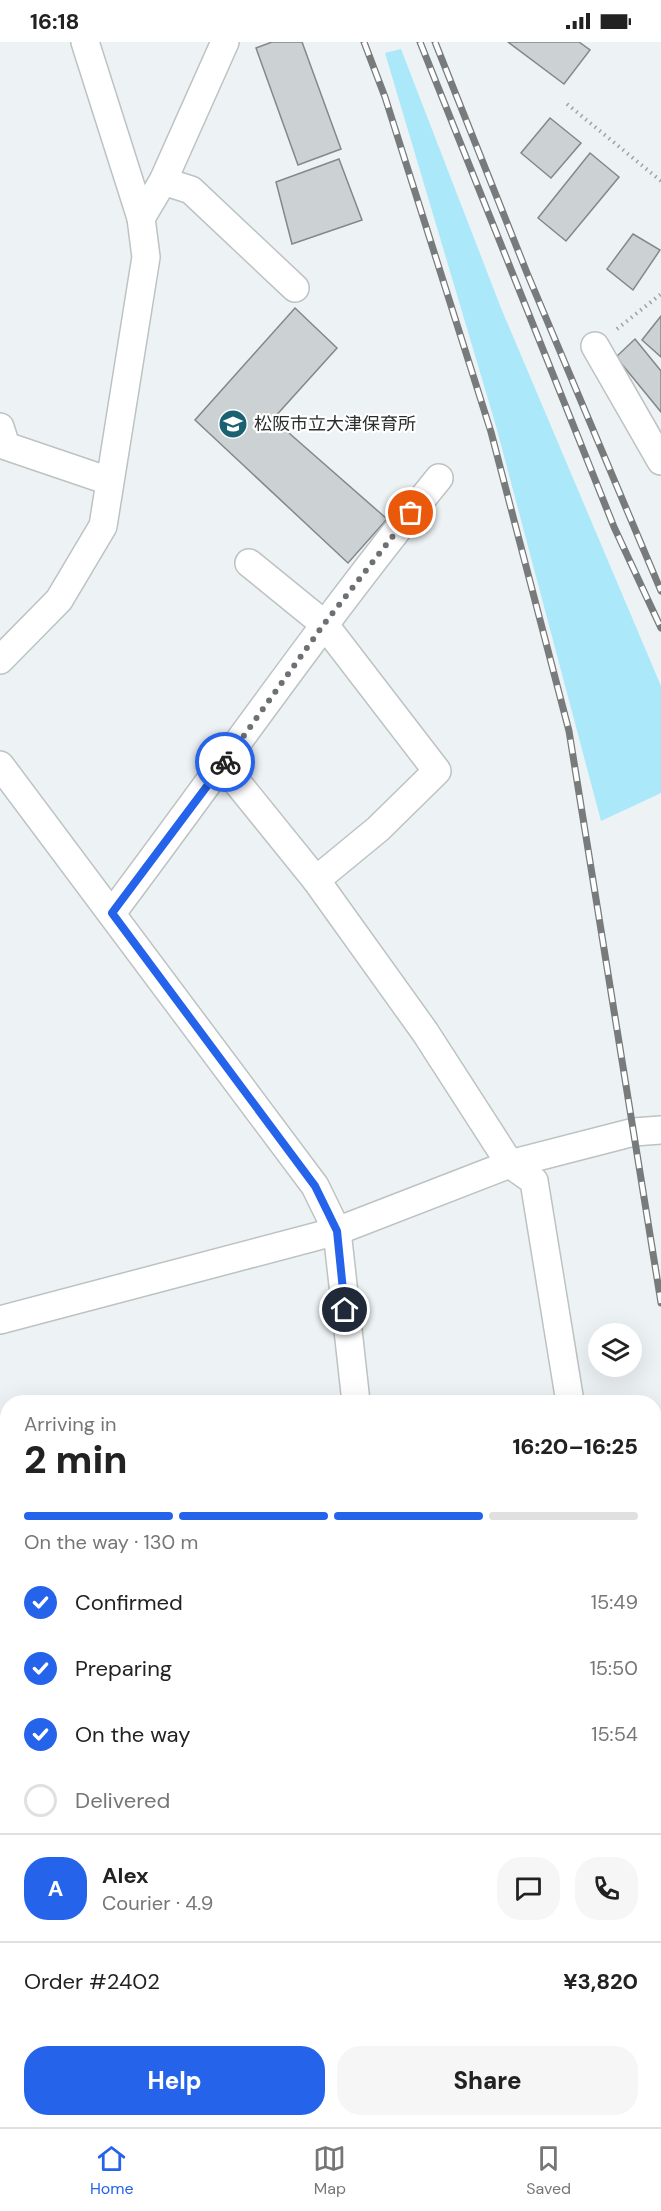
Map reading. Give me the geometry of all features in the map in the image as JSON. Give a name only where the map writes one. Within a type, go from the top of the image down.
[{"type":"street","points":[[0,660],[59,600],[103,526],[146,257],[141,218],[85,42]]},
{"type":"street","points":[[141,218],[163,181],[225,42]]},
{"type":"street","points":[[163,181],[191,190],[296,288]]},
{"type":"street","points":[[596,346],[661,460]]},
{"type":"street","points":[[0,426],[6,446],[109,481]]},
{"type":"street","points":[[112,913],[223,765],[324,624],[439,478]]},
{"type":"street","points":[[249,563],[324,624],[437,771],[378,829],[316,880]]},
{"type":"street","points":[[0,765],[315,1186],[337,1231],[355,1395]]},
{"type":"street","points":[[223,765],[316,880],[425,1032],[510,1164],[534,1181],[569,1395]]},
{"type":"street","points":[[0,1320],[337,1231],[510,1164],[634,1132],[661,1130]]},
{"type":"path","points":[[567,104],[661,181]]},
{"type":"path","points":[[596,346],[661,294]]},
{"type":"shaded area","points":[[401,49],[501,308],[661,686],[661,793],[601,821],[496,426],[385,53]]},
{"type":"building","points":[[272,42],[302,42],[341,149],[298,165],[256,48]]},
{"type":"building","points":[[508,42],[579,42],[590,50],[564,84]]},
{"type":"building","points":[[550,118],[581,143],[551,178],[521,153]]},
{"type":"building","points":[[590,153],[619,177],[566,241],[538,218]]},
{"type":"building","points":[[339,159],[362,220],[292,244],[276,182]]},
{"type":"building","points":[[633,234],[660,250],[633,290],[607,269]]},
{"type":"building","points":[[295,308],[337,348],[273,419],[387,519],[348,563],[195,420]]},
{"type":"building","points":[[661,316],[661,357],[642,340]]},
{"type":"building","points":[[635,339],[661,371],[661,412],[616,357]]},
{"type":"railway","points":[[364,42],[385,97],[491,432],[569,731],[661,1303]]},
{"type":"railway","points":[[420,42],[614,527],[661,628]]},
{"type":"railway","points":[[435,42],[527,273],[661,591]]},
{"type":"way so far","points":[[225,762],[324,624],[411,513]]},
{"type":"place","name":"松阪市立大津保育所","points":[[233,424]]},
{"type":"route","points":[[225,762],[112,913],[315,1186],[337,1231],[345,1310]]}]
